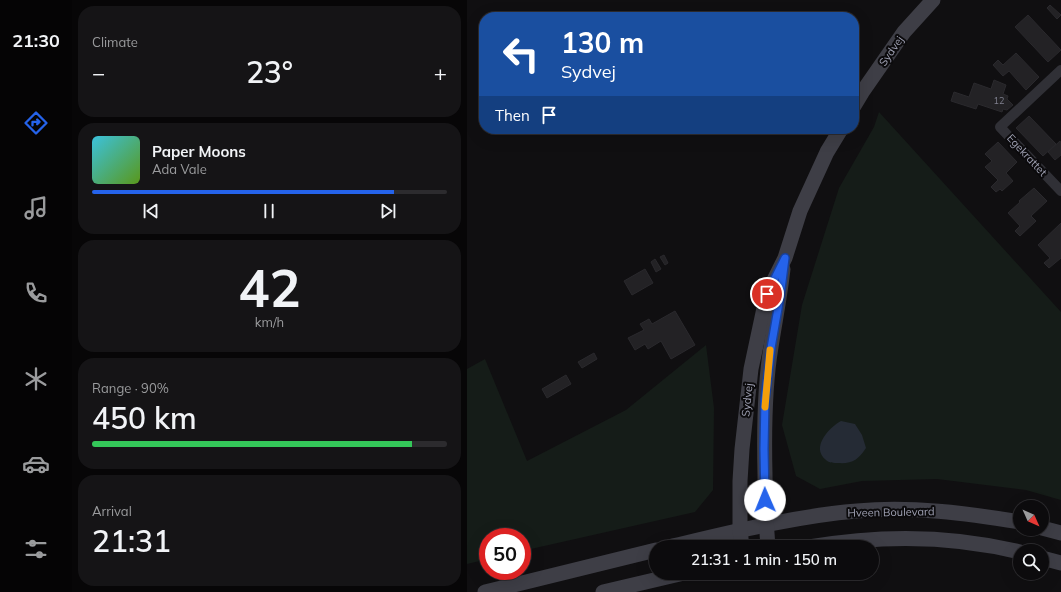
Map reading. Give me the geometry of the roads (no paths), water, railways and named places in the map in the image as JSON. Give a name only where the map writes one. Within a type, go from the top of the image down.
[{"type":"main road","name":"Sydvej","points":[[859,98],[904,32],[933,0]]},
{"type":"main road","name":"Sydvej","points":[[741,540],[740,481],[751,368],[767,294],[785,258],[800,212],[827,152],[838,134]]},
{"type":"main road","name":"Sydvej","points":[[767,540],[764,449],[765,400],[771,348],[785,258]]},
{"type":"main road","name":"Hveen Boulevard","points":[[698,540],[740,530],[815,516],[857,511],[905,510],[974,514],[1013,521]]},
{"type":"main road","points":[[1049,530],[1061,533]]},
{"type":"main road","points":[[858,540],[904,539],[966,543],[1013,551]]},
{"type":"main road","points":[[485,592],[649,552]]},
{"type":"main road","points":[[1049,560],[1061,563]]},
{"type":"main road","points":[[603,592],[654,580]]},
{"type":"street","name":"Egekrattet","points":[[1061,70],[1000,127],[1061,191]]}]
